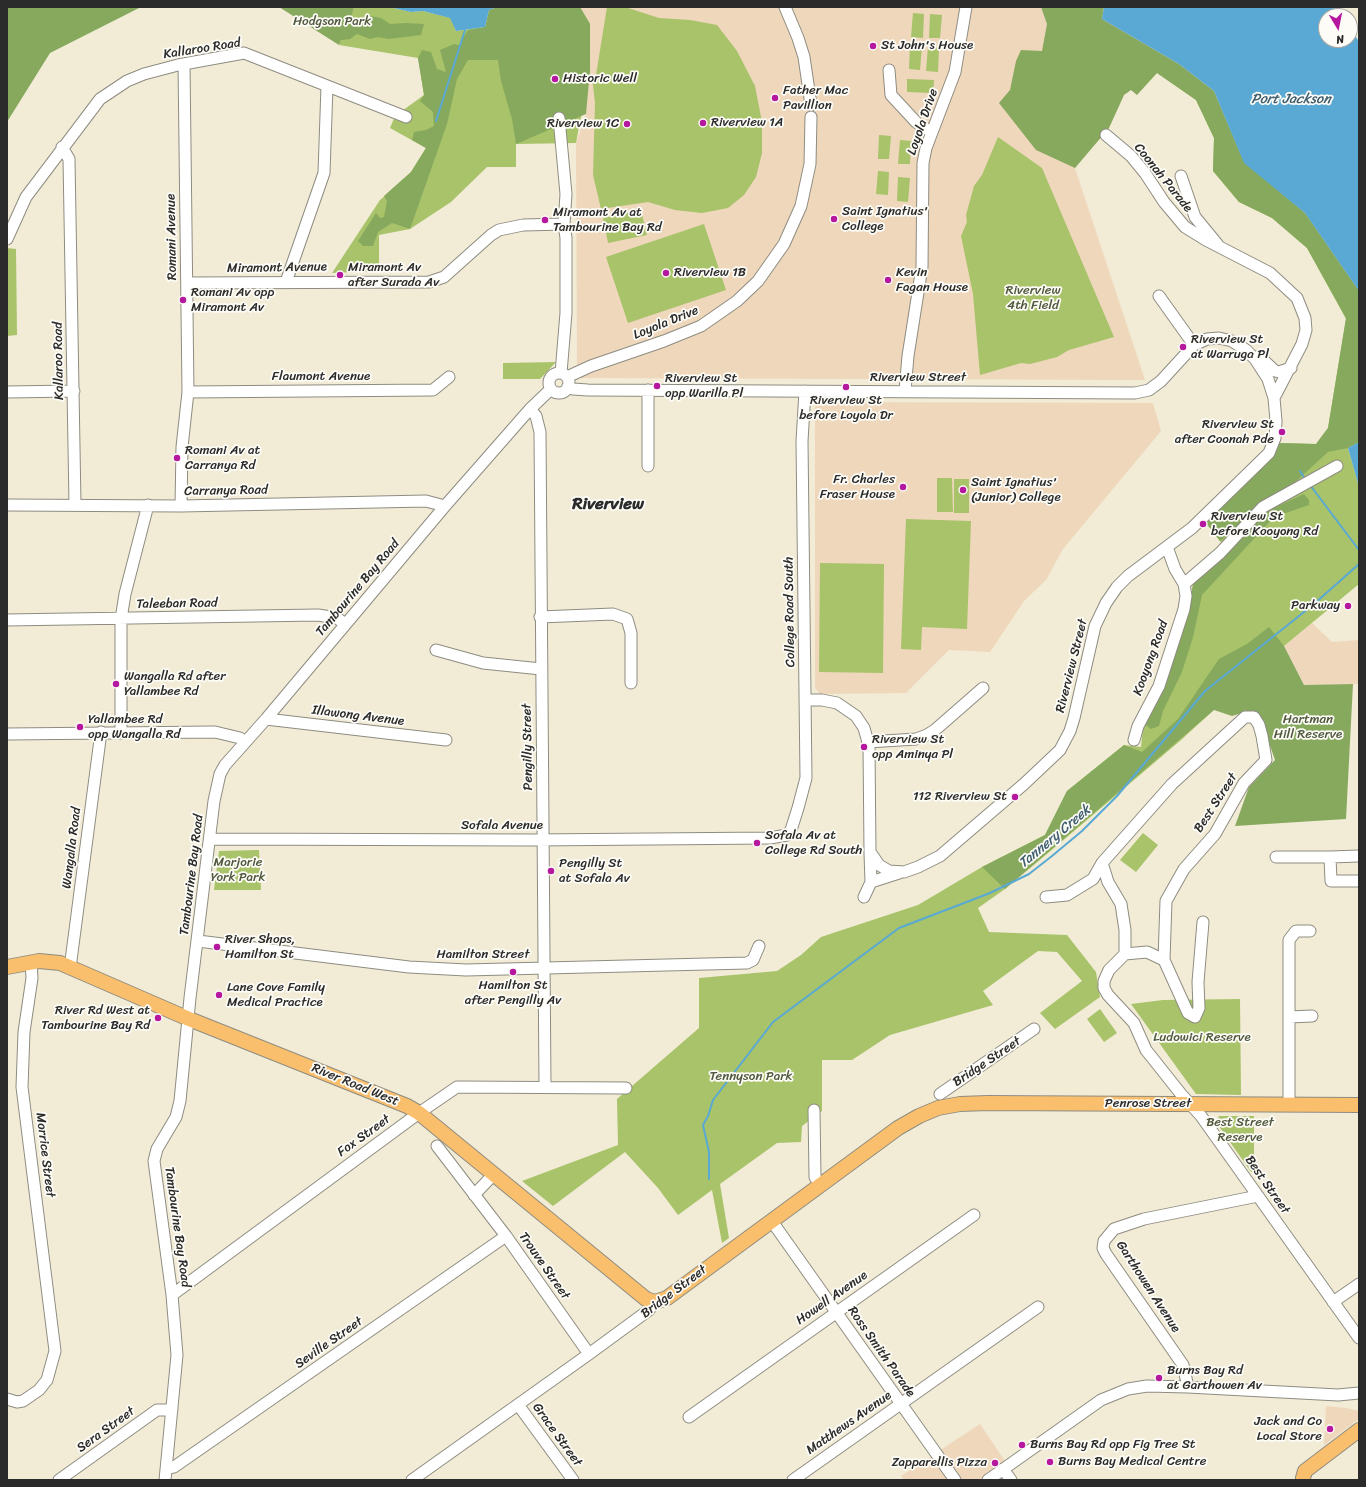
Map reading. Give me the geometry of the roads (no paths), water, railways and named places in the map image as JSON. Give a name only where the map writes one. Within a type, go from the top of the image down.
[{"type":"main road","name":"River Road West","points":[[7,967],[31,962],[46,961],[70,968],[189,1019],[407,1106],[419,1113],[646,1298],[656,1302]]},
{"type":"main road","name":"Penrose Street","points":[[938,1108],[960,1104],[988,1103],[1359,1105]]},
{"type":"main road","name":"Bridge Street","points":[[656,1302],[667,1298],[898,1128],[928,1111],[938,1108]]},
{"type":"main road","points":[[1302,1479],[1305,1471],[1359,1430]]},
{"type":"main road","points":[[1302,1479],[1310,1476],[1359,1441]]},
{"type":"street","name":"Loyola Drive","points":[[565,379],[591,366],[677,337],[701,326],[725,311],[752,286],[767,269],[784,244],[801,206],[810,164],[811,117],[815,116],[816,110],[811,106],[804,57],[785,7]]},
{"type":"street","name":"Loyola Drive","points":[[905,391],[908,356],[922,267],[923,163],[932,131],[955,72],[966,7]]},
{"type":"street","name":"Kallaroo Road","points":[[75,504],[69,159],[64,144],[100,99],[108,92],[136,76],[184,64],[244,53],[406,117]]},
{"type":"street","name":"Romani Avenue","points":[[181,506],[182,447],[188,392],[184,64]]},
{"type":"street","points":[[889,70],[891,95],[916,122],[932,131]]},
{"type":"street","points":[[286,282],[324,174],[327,86]]},
{"type":"street","points":[[560,118],[566,182],[564,224],[566,238],[565,379],[562,392],[556,392],[551,389],[549,383],[550,378],[555,374],[565,379]]},
{"type":"street","name":"Coonah Parade","points":[[1106,135],[1131,156],[1145,173],[1164,202],[1185,227],[1221,248],[1270,273],[1298,298],[1305,318],[1306,330],[1302,344],[1291,368],[1274,398]]},
{"type":"street","points":[[7,239],[23,201],[64,144]]},
{"type":"street","name":"Coonah Parade","points":[[1181,176],[1195,217],[1221,248]]},
{"type":"street","name":"Miramont Avenue","points":[[187,283],[429,282],[444,277],[491,235],[499,230],[523,225],[564,224]]},
{"type":"street","points":[[1159,296],[1194,345]]},
{"type":"street","name":"Riverview Street","points":[[565,379],[579,390],[1143,392],[1149,390],[1161,381],[1194,345],[1207,339],[1219,338],[1232,341],[1246,350],[1260,356],[1275,371],[1279,372],[1291,368]]},
{"type":"street","name":"Riverview Street","points":[[871,882],[918,868],[940,856],[1024,784],[1060,750],[1070,731],[1093,634],[1106,602],[1117,587],[1128,576],[1167,547],[1208,513],[1269,453],[1275,438],[1276,421],[1274,398],[1264,373],[1246,350]]},
{"type":"street","name":"Flaumont Avenue","points":[[188,392],[433,390],[449,377]]},
{"type":"street","name":"Tambourine Bay Road","points":[[165,1480],[177,1355],[172,1295],[154,1161],[157,1149],[173,1123],[179,1106],[216,785],[225,765],[244,742],[266,719],[445,506],[530,409],[551,389]]},
{"type":"street","points":[[648,390],[648,466]]},
{"type":"street","points":[[7,392],[74,391]]},
{"type":"street","name":"College Road South","points":[[791,830],[806,778],[802,430],[805,391]]},
{"type":"street","name":"Pengilly Street","points":[[530,409],[536,416],[540,432],[540,617],[545,968],[545,1086]]},
{"type":"street","points":[[1184,584],[1220,552],[1263,506],[1337,466]]},
{"type":"street","name":"Carranya Road","points":[[7,505],[75,504],[181,506],[426,502],[445,506]]},
{"type":"street","points":[[121,732],[121,619],[125,594],[148,505]]},
{"type":"street","name":"Kooyong Road","points":[[1134,740],[1138,726],[1159,686],[1184,609],[1186,596],[1184,584],[1175,569],[1167,547]]},
{"type":"street","points":[[540,617],[613,614],[627,620],[631,633],[631,683]]},
{"type":"street","name":"Taleeban Road","points":[[7,620],[318,615],[337,618],[346,624]]},
{"type":"street","points":[[436,650],[483,663],[541,669]]},
{"type":"street","points":[[868,742],[916,739],[927,735],[983,688]]},
{"type":"street","points":[[806,700],[829,701],[844,707],[860,721],[868,742],[871,882],[864,897]]},
{"type":"street","name":"Best Street","points":[[1102,863],[1172,784],[1245,717],[1254,718],[1259,725],[1266,760],[1244,783],[1215,834],[1184,869],[1166,901],[1164,960],[1188,1013],[1195,1017],[1199,1008],[1198,982],[1203,922]]},
{"type":"street","name":"Illawong Avenue","points":[[266,719],[446,740]]},
{"type":"street","name":"Wangalla Road","points":[[70,968],[101,732]]},
{"type":"street","points":[[7,734],[214,732],[240,738],[244,742]]},
{"type":"street","name":"Sofala Avenue","points":[[210,839],[543,840],[770,838],[784,837],[791,830]]},
{"type":"street","points":[[870,852],[874,860],[884,868],[896,872],[904,872]]},
{"type":"street","points":[[1276,857],[1359,856]]},
{"type":"street","points":[[1330,857],[1330,881],[1359,881]]},
{"type":"street","points":[[1046,897],[1067,895],[1093,878],[1102,863]]},
{"type":"street","points":[[1102,863],[1108,882],[1121,904],[1125,930],[1124,954],[1147,952],[1164,960]]},
{"type":"street","points":[[1289,1104],[1289,940],[1296,931],[1310,931]]},
{"type":"street","name":"Hamilton Street","points":[[198,941],[434,969],[747,963],[753,960],[759,946]]},
{"type":"street","name":"Best Street","points":[[1124,954],[1109,970],[1104,981],[1104,988],[1108,995],[1134,1023],[1146,1050],[1181,1094],[1201,1116],[1359,1338]]},
{"type":"street","name":"Morrice Street","points":[[7,1399],[17,1402],[23,1401],[39,1390],[47,1380],[55,1352],[22,1087],[24,1032],[32,978],[31,962]]},
{"type":"street","points":[[1289,1017],[1312,1016]]},
{"type":"street","name":"Bridge Street","points":[[940,1094],[1034,1029]]},
{"type":"street","name":"Fox Street","points":[[172,1295],[419,1113],[457,1087],[545,1086],[626,1088]]},
{"type":"street","points":[[814,1110],[815,1177],[820,1185]]},
{"type":"street","name":"Trouve Street","points":[[437,1146],[506,1236],[589,1354]]},
{"type":"street","points":[[474,1195],[494,1174]]},
{"type":"street","name":"Garthowen Avenue","points":[[1188,1387],[1183,1365],[1106,1254],[1103,1248],[1104,1241],[1114,1228],[1144,1219],[1258,1196]]},
{"type":"street","name":"Howell Avenue","points":[[689,1417],[974,1215]]},
{"type":"street","name":"Ross Smith Parade","points":[[771,1220],[955,1480]]},
{"type":"street","name":"Seville Street","points":[[166,1469],[174,1467],[506,1236]]},
{"type":"street","points":[[1333,1302],[1359,1284]]},
{"type":"street","name":"Bridge Street","points":[[412,1480],[519,1406],[649,1310],[656,1302]]},
{"type":"street","name":"Matthews Avenue","points":[[793,1480],[1038,1307]]},
{"type":"street","points":[[988,1480],[1101,1400],[1128,1389],[1147,1386],[1338,1395],[1359,1393]]},
{"type":"street","points":[[1338,1395],[1359,1401]]},
{"type":"street","name":"Grace Street","points":[[519,1406],[573,1480]]},
{"type":"street","name":"Sera Street","points":[[59,1480],[157,1410],[172,1410]]},
{"type":"street","points":[[1003,1469],[1011,1480]]},
{"type":"water","points":[[389,7],[497,7],[489,10],[485,27],[456,31],[450,18],[423,11],[411,12]]},
{"type":"water","name":"Port Jackson","points":[[1104,7],[1338,7],[1318,8],[1318,48],[1358,48],[1358,40],[1359,42],[1359,291],[1305,213],[1244,163],[1214,91],[1179,64],[1102,19]]},
{"type":"water","points":[[1359,442],[1359,487],[1348,448]]},
{"type":"waterway","points":[[436,121],[465,30]]},
{"type":"waterway","points":[[1300,471],[1305,479]]},
{"type":"waterway","points":[[1310,485],[1359,550]]},
{"type":"waterway","name":"Tannery Creek","points":[[709,1179],[709,1152],[703,1125],[708,1116],[713,1100],[773,1022],[899,928],[990,893],[1029,874],[1082,831],[1117,796],[1205,691],[1314,604],[1359,564]]},
{"type":"place","name":"St John's House","points":[[873,46]]},
{"type":"place","name":"Historic Well","points":[[555,79]]},
{"type":"place","name":"Father Mac Pavillion","points":[[775,98]]},
{"type":"place","name":"Riverview 1A","points":[[703,123]]},
{"type":"place","name":"Riverview 1C","points":[[627,124]]},
{"type":"place","name":"Saint Ignatius' College","points":[[834,219]]},
{"type":"place","name":"Miramont Av at Tambourine Bay Rd","points":[[545,220]]},
{"type":"place","name":"Riverview 1B","points":[[666,273]]},
{"type":"place","name":"Miramont Av after Surada Av","points":[[340,275]]},
{"type":"place","name":"Kevin Fagan House","points":[[888,280]]},
{"type":"place","name":"Romani Av opp Miramont Av","points":[[183,300]]},
{"type":"place","name":"Riverview St at Warruga Pl","points":[[1183,347]]},
{"type":"place","name":"Riverview St opp Warilla Pl","points":[[657,386]]},
{"type":"place","name":"Riverview St before Loyola Dr","points":[[846,387]]},
{"type":"place","name":"Riverview St after Coonah Pde","points":[[1282,432]]},
{"type":"place","name":"Romani Av at Carranya Rd","points":[[177,458]]},
{"type":"place","name":"Fr. Charles Fraser House","points":[[903,487]]},
{"type":"place","name":"Saint Ignatius' (Junior) College","points":[[963,490]]},
{"type":"place","name":"Riverview St before Kooyong Rd","points":[[1203,524]]},
{"type":"place","name":"Parkway","points":[[1348,606]]},
{"type":"place","name":"Wangalla Rd after Yallambee Rd","points":[[116,684]]},
{"type":"place","name":"Yallambee Rd opp Wangalla Rd","points":[[80,727]]},
{"type":"place","name":"Riverview St opp Aminya Pl","points":[[864,747]]},
{"type":"place","name":"112 Riverview St","points":[[1015,797]]},
{"type":"place","name":"Sofala Av at College Rd South","points":[[757,843]]},
{"type":"place","name":"Pengilly St at Sofala Av","points":[[551,871]]},
{"type":"place","name":"River Shops, Hamilton St","points":[[217,947]]},
{"type":"place","name":"Hamilton St after Pengilly Av","points":[[513,972]]},
{"type":"place","name":"Lane Cove Family Medical Practice","points":[[219,995]]},
{"type":"place","name":"River Rd West at Tambourine Bay Rd","points":[[158,1018]]},
{"type":"place","name":"Burns Bay Rd at Garthowen Av","points":[[1159,1378]]},
{"type":"place","name":"Jack and Co Local Store","points":[[1330,1429]]},
{"type":"place","name":"Burns Bay Rd opp Fig Tree St","points":[[1022,1445]]},
{"type":"place","name":"Burns Bay Medical Centre","points":[[1050,1462]]},
{"type":"place","name":"Zapparellis Pizza","points":[[995,1463]]},
{"type":"district","name":"Riverview","points":[[608,505]]},
{"type":"park label","name":"Hodgson Park","points":[[332,22]]},
{"type":"park label","name":"Riverview 4th Field","points":[[1033,298]]},
{"type":"park label","name":"Hartman Hill Reserve","points":[[1308,728]]},
{"type":"park label","name":"Marjorie York Park","points":[[238,870]]},
{"type":"park label","name":"Ludowici Reserve","points":[[1202,1038]]},
{"type":"park label","name":"Tennyson Park","points":[[751,1077]]},
{"type":"park label","name":"Best Street Reserve","points":[[1240,1130]]}]
